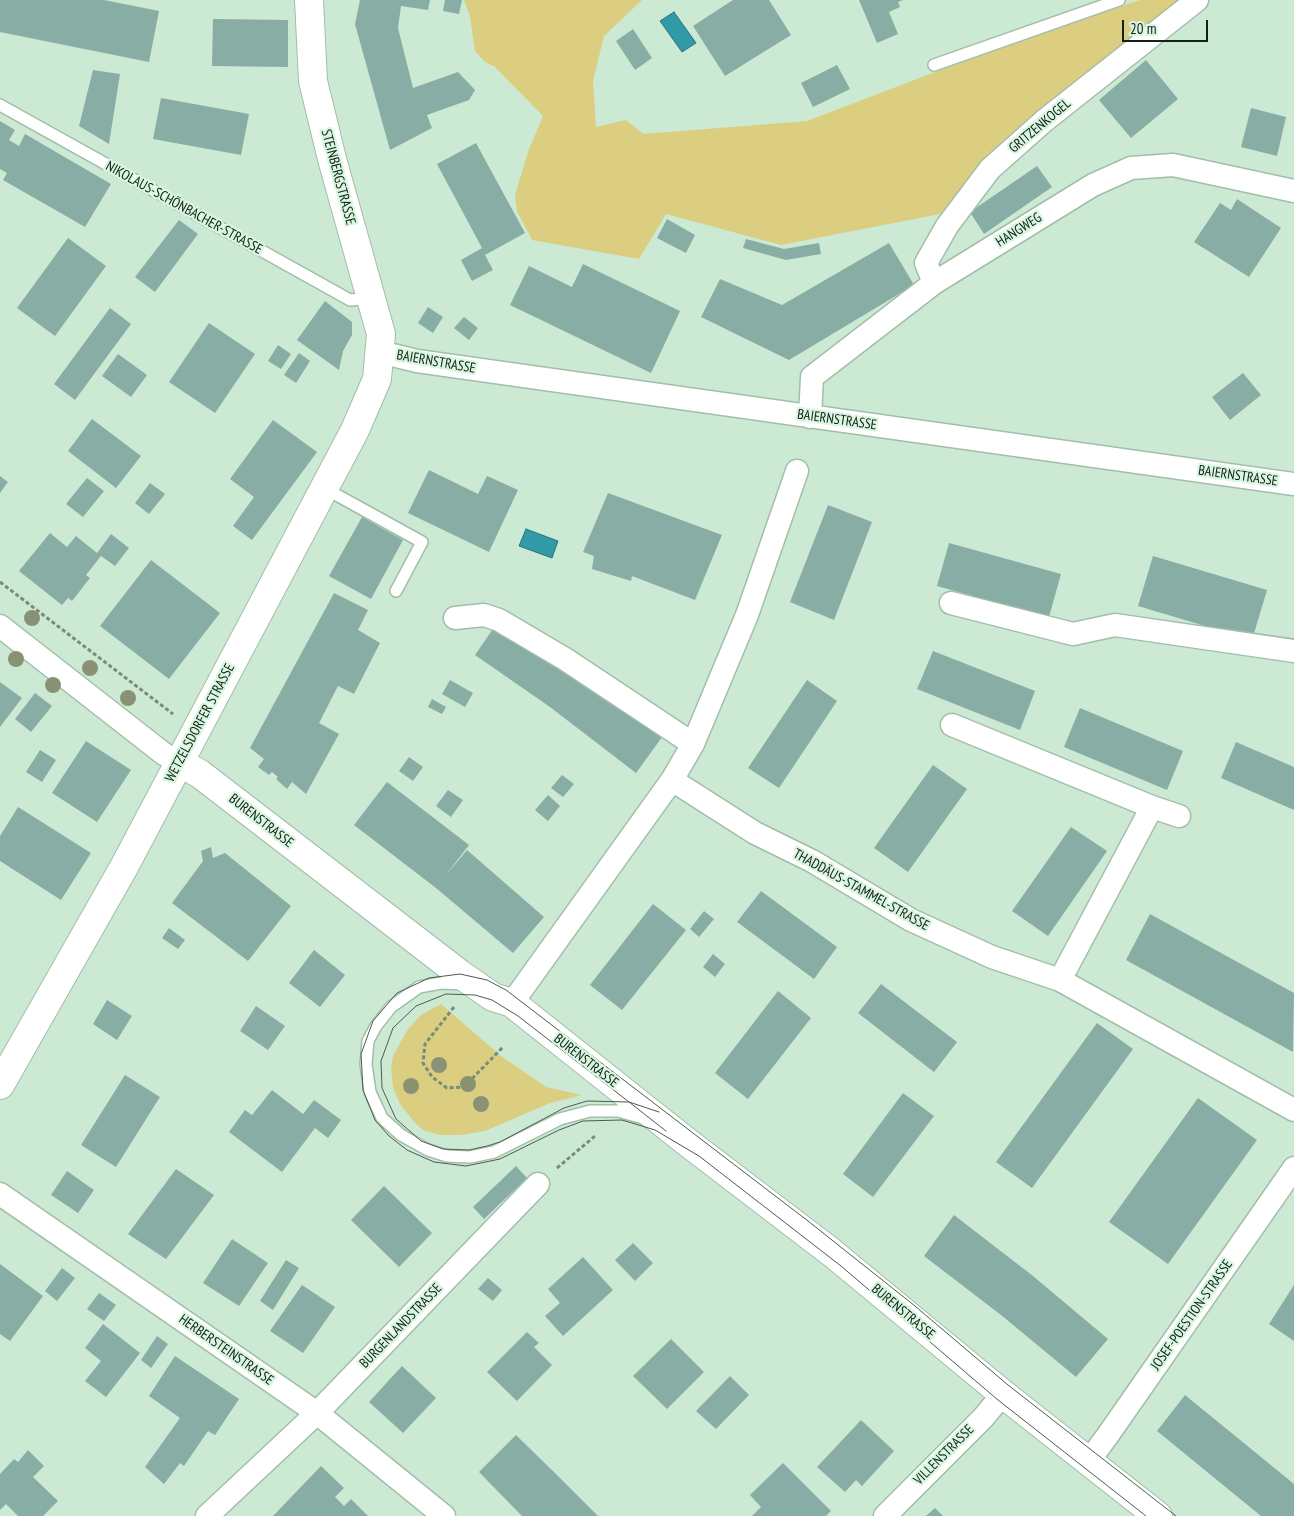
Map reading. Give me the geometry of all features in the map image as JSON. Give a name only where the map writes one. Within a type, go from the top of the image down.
[{"type":"street","name":"STEINBERGSTRASSE","points":[[310,0],[313,80],[332,158],[381,334],[380,352]]},
{"type":"street","name":"GRITZENKOGEL","points":[[934,283],[926,263],[947,226],[990,169],[1044,121],[1196,0]]},
{"type":"street","name":"HANGWEG","points":[[810,416],[812,377],[934,283],[1092,185],[1131,168],[1173,166],[1294,191]]},
{"type":"street","name":"BAIERNSTRASSE","points":[[380,352],[417,361],[1294,484]]},
{"type":"street","name":"WETZELSDORFER STRASSE","points":[[0,1086],[124,867],[324,488],[377,379],[380,352]]},
{"type":"street","points":[[512,1003],[672,780],[693,744],[747,615],[796,471]]},
{"type":"street","points":[[951,603],[1073,634],[1115,625],[1294,651]]},
{"type":"street","points":[[455,618],[484,615],[499,620],[565,658],[693,744]]},
{"type":"street","name":"BURENSTRASSE","points":[[0,626],[164,754],[200,774],[493,997],[512,1003],[831,1252],[1003,1394],[1158,1516]]},
{"type":"street","points":[[952,725],[1152,807],[1179,816]]},
{"type":"street","name":"THADDÄUS-STAMMEL-STRASSE","points":[[672,780],[755,833],[812,861],[911,920],[992,957],[1060,980],[1294,1110]]},
{"type":"street","points":[[1060,980],[1152,807]]},
{"type":"street","name":"JOSEF-POESTION-STRASSE","points":[[1088,1462],[1294,1168]]},
{"type":"street","name":"BURGENLANDSTRASSE","points":[[207,1516],[317,1413],[538,1184]]},
{"type":"street","name":"HERBERSTEINSTRASSE","points":[[0,1194],[317,1413],[444,1516]]},
{"type":"street","name":"VILLENSTRASSE","points":[[884,1516],[983,1418],[1003,1394]]},
{"type":"lane","points":[[934,65],[1119,0]]},
{"type":"lane","name":"NIKOLAUS-SCHÖNBACHER-STRASSE","points":[[0,105],[350,300],[371,298]]},
{"type":"lane","points":[[324,488],[422,542],[396,591]]},
{"type":"lane","points":[[478,985],[440,983],[419,987],[391,1007],[376,1026],[368,1041],[365,1055],[370,1092],[382,1118],[401,1135],[428,1150],[447,1156],[470,1157],[494,1152],[560,1119],[590,1111],[618,1110],[666,1125]]},
{"type":"path","points":[[0,582],[175,715]]},
{"type":"path","points":[[454,1007],[424,1044],[423,1063],[432,1077],[447,1088],[464,1087],[503,1047]]},
{"type":"path","points":[[538,1184],[595,1136]]},
{"type":"shaded area","points":[[464,0],[642,0],[604,36],[593,81],[596,127],[626,120],[643,134],[807,121],[1045,30],[1140,0],[1187,0],[945,213],[781,245],[666,214],[639,259],[532,240],[517,211],[515,195],[529,149],[543,116],[495,67],[485,62],[475,51],[470,16]]},
{"type":"shaded area","points":[[441,1004],[501,1056],[546,1087],[582,1095],[550,1103],[485,1131],[460,1135],[439,1135],[423,1130],[400,1104],[393,1088],[391,1069],[393,1056],[408,1029],[421,1015]]},
{"type":"water","points":[[674,12],[696,43],[682,52],[660,21]]},
{"type":"water","points":[[526,529],[558,541],[552,558],[519,546]]},
{"type":"building","points":[[0,0],[104,0],[159,11],[149,62],[0,32]]},
{"type":"building","points":[[360,0],[430,0],[428,10],[401,6],[398,28],[413,88],[458,72],[475,90],[469,100],[427,115],[432,128],[390,150],[355,24]]},
{"type":"building","points":[[445,0],[462,0],[459,14],[443,11]]},
{"type":"building","points":[[733,0],[769,0],[791,35],[725,76],[693,26]]},
{"type":"building","points":[[859,0],[903,0],[898,2],[900,7],[889,12],[898,34],[877,43]]},
{"type":"building","points":[[213,19],[288,20],[288,67],[212,66]]},
{"type":"building","points":[[633,29],[652,58],[635,70],[616,41]]},
{"type":"building","points":[[1146,60],[1178,99],[1131,138],[1099,100]]},
{"type":"building","points":[[837,65],[850,89],[813,107],[801,83]]},
{"type":"building","points":[[93,70],[120,74],[109,144],[79,126]]},
{"type":"building","points":[[161,98],[249,114],[241,155],[153,139]]},
{"type":"building","points":[[1251,108],[1286,117],[1277,156],[1241,147]]},
{"type":"building","points":[[0,121],[15,130],[9,140],[19,146],[25,134],[111,184],[85,227],[3,180],[7,173],[0,169]]},
{"type":"building","points":[[476,143],[525,233],[485,255],[493,270],[472,281],[461,260],[482,248],[437,164]]},
{"type":"building","points":[[1037,166],[1052,187],[984,234],[970,212]]},
{"type":"building","points":[[1237,199],[1281,228],[1249,277],[1194,242],[1220,203],[1231,210]]},
{"type":"building","points":[[667,219],[695,235],[686,253],[657,238]]},
{"type":"building","points":[[179,220],[198,234],[155,292],[135,277]]},
{"type":"building","points":[[68,238],[106,266],[55,336],[17,308]]},
{"type":"building","points":[[746,239],[784,249],[819,243],[821,254],[786,260],[743,248]]},
{"type":"building","points":[[889,243],[914,285],[789,360],[701,317],[720,279],[782,305]]},
{"type":"building","points":[[583,264],[680,311],[651,373],[510,305],[529,266],[572,287]]},
{"type":"building","points":[[325,301],[352,322],[352,335],[343,351],[339,370],[297,340]]},
{"type":"building","points":[[428,307],[443,317],[433,333],[418,323]]},
{"type":"building","points":[[110,308],[131,324],[75,400],[54,384]]},
{"type":"building","points":[[464,317],[478,328],[469,340],[454,328]]},
{"type":"building","points":[[209,323],[255,354],[215,413],[169,382]]},
{"type":"building","points":[[278,345],[291,354],[281,369],[268,361]]},
{"type":"building","points":[[299,353],[310,361],[296,383],[284,375]]},
{"type":"building","points":[[118,354],[147,375],[131,397],[102,376]]},
{"type":"building","points":[[1243,373],[1261,395],[1230,420],[1212,397]]},
{"type":"building","points":[[92,419],[141,456],[116,488],[68,451]]},
{"type":"building","points":[[273,420],[317,452],[252,540],[233,526],[254,497],[230,479]]},
{"type":"building","points":[[429,470],[478,494],[487,476],[518,490],[489,552],[408,513]]},
{"type":"building","points":[[0,476],[8,482],[0,493]]},
{"type":"building","points":[[87,478],[104,491],[83,517],[66,504]]},
{"type":"building","points":[[150,483],[165,494],[149,514],[135,503]]},
{"type":"building","points":[[608,493],[722,535],[695,600],[632,576],[631,581],[592,569],[594,556],[583,552]]},
{"type":"building","points":[[828,505],[872,522],[834,620],[790,602]]},
{"type":"building","points":[[362,517],[403,540],[371,599],[329,576]]},
{"type":"building","points":[[50,533],[67,547],[76,536],[97,553],[111,534],[129,548],[115,566],[101,556],[86,575],[90,578],[72,601],[68,598],[62,605],[19,571]]},
{"type":"building","points":[[949,543],[1061,574],[1049,617],[937,586]]},
{"type":"building","points":[[1153,556],[1267,590],[1252,640],[1138,606]]},
{"type":"building","points":[[151,560],[220,613],[169,679],[100,626]]},
{"type":"building","points":[[334,593],[368,610],[358,630],[380,643],[354,694],[338,686],[319,723],[339,734],[306,794],[292,782],[287,789],[276,779],[278,777],[272,772],[269,775],[258,767],[264,759],[250,748]]},
{"type":"building","points":[[499,620],[665,733],[636,773],[550,707],[475,655]]},
{"type":"building","points":[[933,651],[1035,691],[1020,730],[917,689]]},
{"type":"building","points":[[450,680],[473,693],[465,707],[442,694]]},
{"type":"building","points":[[807,680],[837,701],[779,788],[748,768]]},
{"type":"building","points":[[0,682],[22,698],[0,727]]},
{"type":"building","points":[[35,693],[52,706],[31,732],[15,719]]},
{"type":"building","points":[[432,699],[446,707],[442,714],[428,707]]},
{"type":"building","points":[[1080,708],[1183,751],[1167,790],[1064,747]]},
{"type":"building","points":[[86,741],[131,770],[97,822],[52,793]]},
{"type":"building","points":[[1236,742],[1294,767],[1294,810],[1221,778]]},
{"type":"building","points":[[40,750],[56,760],[42,782],[26,772]]},
{"type":"building","points":[[409,757],[423,767],[413,781],[399,771]]},
{"type":"building","points":[[933,765],[967,789],[908,872],[874,848]]},
{"type":"building","points":[[562,775],[574,784],[563,797],[551,788]]},
{"type":"building","points":[[387,782],[469,845],[445,876],[467,850],[544,917],[513,953],[436,888],[354,825]]},
{"type":"building","points":[[448,790],[463,800],[451,817],[436,806]]},
{"type":"building","points":[[548,795],[560,806],[548,821],[535,810]]},
{"type":"building","points":[[18,807],[91,853],[61,900],[0,861],[0,836]]},
{"type":"building","points":[[1071,827],[1107,851],[1048,936],[1012,911]]},
{"type":"building","points":[[211,847],[213,858],[225,853],[291,906],[248,961],[172,903],[203,861],[201,851]]},
{"type":"building","points":[[761,891],[837,947],[814,979],[737,922]]},
{"type":"building","points":[[653,904],[686,930],[622,1010],[590,985]]},
{"type":"building","points":[[704,911],[714,919],[699,937],[690,929]]},
{"type":"building","points":[[1150,914],[1294,993],[1293,1052],[1126,960]]},
{"type":"building","points":[[169,928],[185,940],[178,949],[162,938]]},
{"type":"building","points":[[314,950],[345,975],[320,1007],[289,983]]},
{"type":"building","points":[[713,954],[725,964],[715,977],[703,967]]},
{"type":"building","points":[[881,984],[957,1042],[934,1072],[858,1013]]},
{"type":"building","points":[[778,991],[811,1018],[748,1099],[715,1073]]},
{"type":"building","points":[[107,1000],[132,1016],[117,1040],[93,1024]]},
{"type":"building","points":[[256,1006],[285,1026],[268,1050],[240,1031]]},
{"type":"building","points":[[1097,1023],[1133,1049],[1032,1188],[996,1162]]},
{"type":"building","points":[[125,1075],[160,1097],[116,1167],[81,1145]]},
{"type":"building","points":[[272,1090],[303,1114],[314,1100],[341,1120],[328,1138],[315,1128],[282,1172],[229,1132],[245,1110],[252,1115]]},
{"type":"building","points":[[903,1093],[934,1116],[873,1197],[843,1174]]},
{"type":"building","points":[[1198,1098],[1257,1140],[1168,1264],[1109,1222]]},
{"type":"building","points":[[516,1166],[527,1178],[484,1219],[473,1207]]},
{"type":"building","points":[[176,1169],[214,1195],[166,1259],[128,1234]]},
{"type":"building","points":[[67,1171],[94,1190],[78,1213],[51,1195]]},
{"type":"building","points":[[384,1186],[432,1233],[399,1267],[351,1220]]},
{"type":"building","points":[[954,1215],[1033,1276],[1108,1339],[1076,1377],[1001,1315],[924,1256]]},
{"type":"building","points":[[232,1239],[268,1263],[239,1306],[203,1283]]},
{"type":"building","points":[[633,1243],[653,1263],[635,1281],[615,1260]]},
{"type":"building","points":[[583,1257],[613,1290],[563,1336],[545,1316],[560,1303],[548,1289]]},
{"type":"building","points":[[286,1260],[299,1268],[273,1310],[260,1301]]},
{"type":"building","points":[[0,1264],[43,1296],[10,1341],[0,1334]]},
{"type":"building","points":[[62,1268],[75,1278],[57,1301],[45,1291]]},
{"type":"building","points":[[488,1278],[502,1290],[493,1301],[478,1289]]},
{"type":"building","points":[[302,1285],[335,1307],[303,1353],[270,1331]]},
{"type":"building","points":[[1294,1285],[1294,1341],[1269,1324]]},
{"type":"building","points":[[99,1293],[116,1305],[104,1321],[87,1309]]},
{"type":"building","points":[[103,1324],[140,1353],[106,1397],[85,1381],[101,1361],[85,1348]]},
{"type":"building","points":[[527,1332],[539,1343],[534,1347],[552,1365],[517,1401],[487,1372]]},
{"type":"building","points":[[157,1336],[168,1344],[151,1368],[141,1360]]},
{"type":"building","points":[[671,1339],[704,1372],[667,1409],[633,1376]]},
{"type":"building","points":[[175,1356],[239,1399],[215,1435],[208,1431],[184,1466],[180,1463],[164,1484],[145,1467],[180,1418],[149,1396]]},
{"type":"building","points":[[402,1366],[436,1398],[403,1433],[369,1402]]},
{"type":"building","points":[[730,1376],[749,1395],[716,1429],[696,1411]]},
{"type":"building","points":[[1185,1395],[1294,1484],[1294,1516],[1261,1516],[1157,1431]]},
{"type":"building","points":[[861,1420],[894,1451],[862,1486],[856,1480],[845,1492],[817,1467]]},
{"type":"building","points":[[516,1435],[598,1516],[522,1516],[479,1472]]},
{"type":"building","points":[[28,1450],[44,1466],[33,1477],[58,1501],[43,1516],[18,1516],[6,1504],[0,1510],[0,1474],[14,1459],[18,1462]]},
{"type":"building","points":[[783,1463],[831,1511],[826,1516],[752,1516],[761,1507],[750,1495]]},
{"type":"building","points":[[321,1466],[344,1488],[335,1497],[344,1506],[351,1499],[368,1516],[273,1516]]},
{"type":"building","points":[[935,1508],[943,1516],[926,1516]]},
{"type":"tram line","points":[[1146,1516],[998,1400],[841,1266],[699,1156],[655,1130],[622,1120],[583,1121],[559,1130],[500,1159],[466,1166],[434,1162],[407,1150],[389,1136],[375,1120],[363,1090],[361,1054],[373,1021],[397,993],[429,978],[460,974],[487,980],[506,990],[808,1221],[915,1306],[1008,1385],[1176,1516]]},
{"type":"tram line","points":[[659,1112],[629,1102],[587,1101],[564,1108],[500,1142],[469,1150],[443,1149],[421,1141],[396,1119],[382,1088],[381,1061],[393,1028],[416,1006],[446,994],[475,995],[492,1000],[518,1016],[629,1102],[666,1131]]}]
